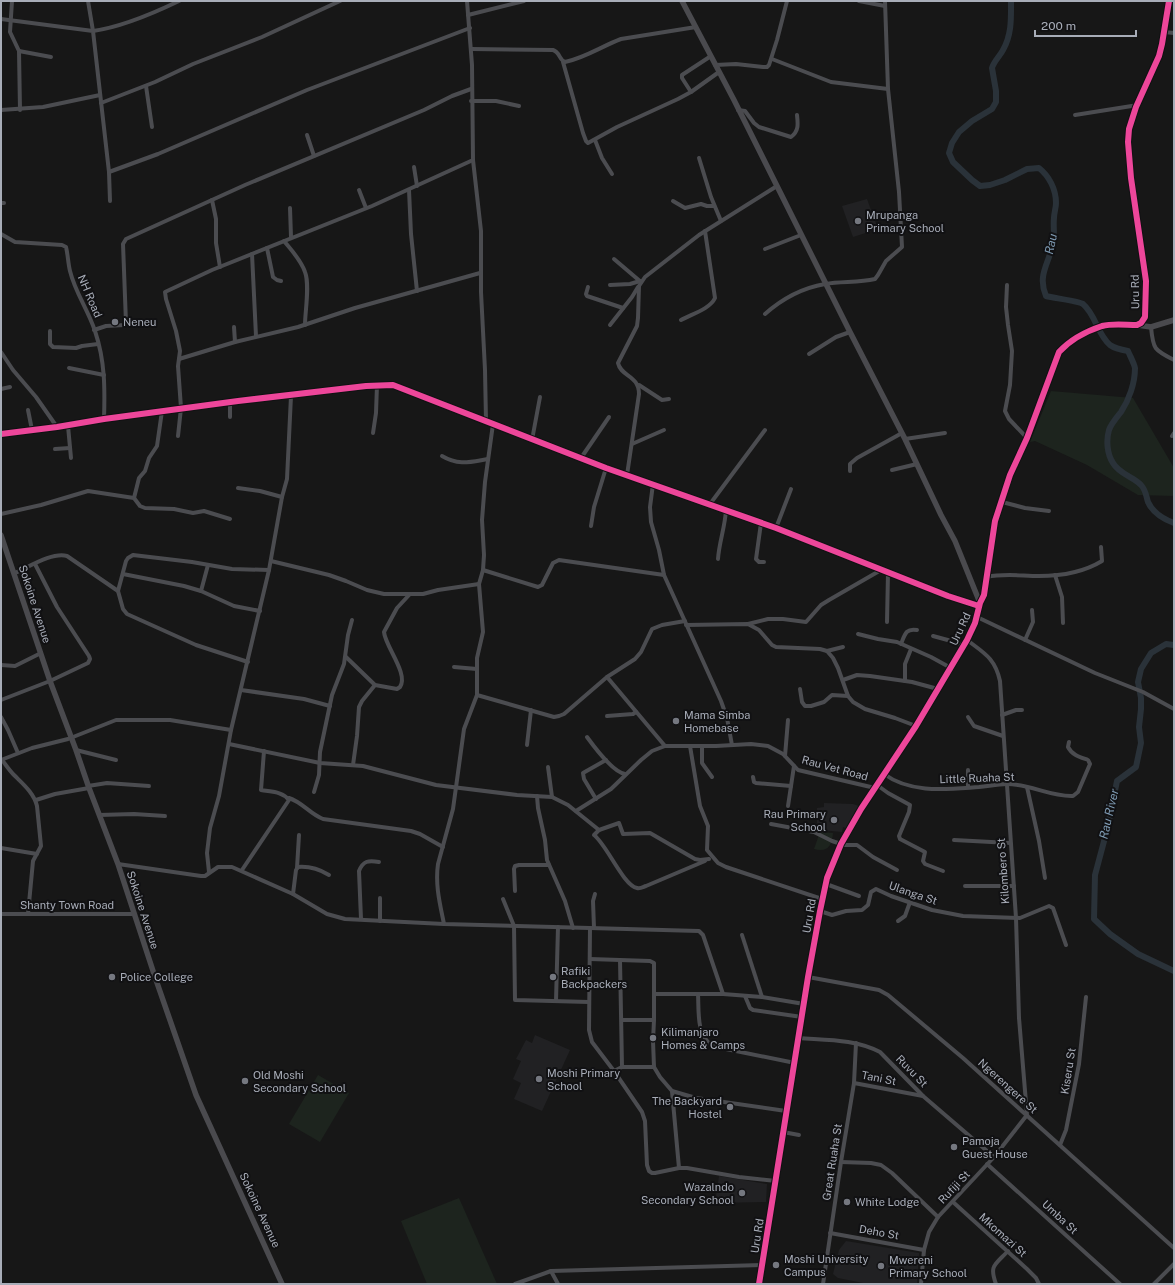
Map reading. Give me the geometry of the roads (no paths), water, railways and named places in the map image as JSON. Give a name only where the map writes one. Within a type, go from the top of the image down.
[{"type":"street","points":[[12,1],[10,32],[19,51],[20,110]]},
{"type":"street","points":[[88,1],[109,172],[110,201]]},
{"type":"street","points":[[1,19],[92,30],[111,27],[133,20],[158,11],[179,1]]},
{"type":"street","points":[[101,103],[146,86],[193,64],[262,37],[340,1]]},
{"type":"street","points":[[467,1],[470,28],[473,160],[480,225],[480,273],[486,421]]},
{"type":"street","points":[[468,15],[524,1]]},
{"type":"street","points":[[683,1],[904,436],[941,515],[955,541],[980,605]]},
{"type":"street","points":[[715,65],[736,64],[763,67],[769,65],[772,59],[787,1]]},
{"type":"street","points":[[862,1],[886,6]]},
{"type":"street","points":[[765,314],[776,304],[805,289],[826,284],[875,279],[886,261],[902,247],[899,192],[888,89],[885,1]]},
{"type":"street","name":"Uru Rd","points":[[759,1284],[786,1111],[822,899],[841,844],[861,809],[916,726],[967,640],[977,617],[984,595],[995,521],[1015,462],[1027,438],[1059,352],[1065,345],[1074,339],[1098,328],[1111,325],[1137,325],[1144,321],[1146,281],[1131,178],[1128,142],[1129,129],[1156,66],[1162,44],[1169,1]]},
{"type":"street","points":[[563,62],[582,57],[621,39],[696,27]]},
{"type":"street","points":[[109,172],[158,154],[295,95],[470,28]]},
{"type":"street","points":[[1164,32],[1174,33]]},
{"type":"street","points":[[470,49],[554,50],[557,52],[563,62],[566,77],[585,139],[588,143],[617,127],[664,106],[690,92],[719,72]]},
{"type":"street","points":[[19,51],[51,57]]},
{"type":"street","points":[[690,92],[682,76],[711,56]]},
{"type":"street","points":[[772,59],[831,82],[888,89]]},
{"type":"street","points":[[146,86],[152,127]]},
{"type":"street","points":[[94,330],[106,326],[122,326],[126,323],[123,244],[126,239],[212,200],[471,89]]},
{"type":"street","points":[[1,110],[20,110],[43,107],[100,96]]},
{"type":"street","points":[[471,101],[496,101],[519,106]]},
{"type":"street","points":[[1075,115],[1138,105]]},
{"type":"street","points":[[738,110],[745,111],[759,127],[791,137],[798,126],[797,115]]},
{"type":"street","points":[[307,135],[314,156]]},
{"type":"street","points":[[595,140],[602,158],[612,174]]},
{"type":"street","points":[[699,158],[714,206],[721,221]]},
{"type":"street","points":[[178,436],[181,408],[178,342],[165,292],[220,267],[409,190],[473,160]]},
{"type":"street","points":[[414,167],[417,186]]},
{"type":"street","points":[[610,325],[632,297],[640,283],[649,274],[705,231],[777,186]]},
{"type":"street","points":[[359,190],[366,208]]},
{"type":"street","points":[[409,190],[411,234],[417,291]]},
{"type":"street","points":[[212,200],[216,219],[216,243],[220,267]]},
{"type":"street","points":[[673,201],[685,208],[701,204],[714,206]]},
{"type":"street","points":[[290,208],[291,238]]},
{"type":"street","points":[[681,320],[713,302],[714,298],[711,263],[705,231]]},
{"type":"street","name":"NH Road","points":[[1,234],[15,242],[62,245],[66,247],[70,271],[77,292],[94,330],[98,344],[104,375],[104,419]]},
{"type":"street","points":[[765,249],[801,235]]},
{"type":"street","points":[[284,241],[297,257],[306,274],[305,325]]},
{"type":"street","points":[[267,248],[273,277],[276,280],[281,281]]},
{"type":"street","points":[[252,254],[256,336]]},
{"type":"street","points":[[614,259],[640,283],[637,326],[620,358],[618,365],[639,385],[662,400],[669,399]]},
{"type":"street","points":[[179,359],[256,336],[305,325],[355,308],[480,273]]},
{"type":"street","points":[[610,285],[640,283]]},
{"type":"street","points":[[1007,285],[1007,319],[1012,351],[1010,385],[1005,411],[1009,419],[1027,438]]},
{"type":"street","points":[[588,287],[586,294],[587,296],[623,308]]},
{"type":"street","points":[[1137,325],[1151,326],[1174,320]]},
{"type":"street","points":[[1151,326],[1152,338],[1156,349],[1174,360]]},
{"type":"street","points":[[234,327],[235,342]]},
{"type":"street","points":[[50,331],[50,344],[53,347],[76,348],[98,344]]},
{"type":"street","points":[[809,354],[836,337],[850,332]]},
{"type":"street","points":[[1,352],[57,427]]},
{"type":"street","points":[[69,368],[104,375]]},
{"type":"street","points":[[372,433],[376,413],[377,385]]},
{"type":"street","points":[[1,434],[68,426],[104,419],[162,412],[181,408],[377,385],[393,385],[606,468],[776,528],[948,596],[980,605]]},
{"type":"street","points":[[627,475],[639,385]]},
{"type":"street","points":[[1,389],[10,387]]},
{"type":"street","points":[[210,872],[207,853],[212,820],[219,796],[229,744],[230,730],[248,662],[271,561],[282,497],[288,472],[291,396]]},
{"type":"street","points":[[532,440],[540,397]]},
{"type":"street","points":[[230,402],[230,417]]},
{"type":"street","points":[[28,410],[32,430]]},
{"type":"street","points":[[134,498],[139,478],[145,471],[149,458],[157,446],[162,412]]},
{"type":"street","points":[[581,458],[609,417]]},
{"type":"street","points":[[444,924],[436,878],[438,864],[453,809],[464,729],[477,695],[477,655],[483,632],[479,584],[483,570],[484,555],[482,520],[485,482],[493,424]]},
{"type":"street","points":[[68,426],[71,458]]},
{"type":"street","points":[[632,444],[664,430]]},
{"type":"street","points":[[710,504],[765,430]]},
{"type":"street","points":[[850,471],[850,464],[857,458],[904,436],[946,433]]},
{"type":"street","points":[[55,449],[70,448]]},
{"type":"street","points":[[442,456],[461,463],[488,459]]},
{"type":"street","points":[[892,470],[917,464]]},
{"type":"street","points":[[591,526],[594,507],[606,468]]},
{"type":"street","points":[[653,484],[650,517],[664,575],[723,705],[732,745]]},
{"type":"street","points":[[238,488],[260,491],[282,497]]},
{"type":"street","points":[[776,528],[791,489]]},
{"type":"street","points":[[1,514],[41,505],[88,491],[134,498],[140,506],[145,508],[174,509],[193,513],[204,510],[230,519]]},
{"type":"street","points":[[1002,502],[1025,508],[1049,511]]},
{"type":"street","points":[[718,559],[719,544],[725,525],[726,510]]},
{"type":"street","points":[[760,523],[756,559],[759,562],[764,562]]},
{"type":"street","name":"Sokoine Avenue","points":[[1,535],[50,681],[72,737],[88,787],[118,864],[196,1095],[282,1284]]},
{"type":"street","points":[[987,577],[1001,575],[1055,575],[1078,571],[1100,562],[1103,558],[1101,547]]},
{"type":"street","points":[[15,573],[57,555],[67,556],[118,591]]},
{"type":"street","points":[[248,662],[196,645],[127,614],[123,609],[118,591],[128,558],[133,555],[232,569],[269,570]]},
{"type":"street","points":[[483,570],[538,587],[542,585],[553,563],[559,560],[664,575]]},
{"type":"street","points":[[271,561],[292,565],[339,578],[367,590],[384,594],[423,594],[438,590],[479,584]]},
{"type":"street","points":[[1,700],[50,681],[88,663],[90,659],[57,607],[35,564]]},
{"type":"street","points":[[202,591],[208,565]]},
{"type":"street","points":[[477,695],[554,716],[559,716],[564,714],[607,677],[638,656],[652,629],[662,624],[748,624],[768,619],[806,622],[829,600],[881,570]]},
{"type":"street","points":[[887,622],[888,573]]},
{"type":"street","points":[[123,574],[184,586],[202,591],[234,606],[260,610]]},
{"type":"street","points":[[1055,575],[1062,597],[1062,623]]},
{"type":"street","points":[[346,658],[376,685],[397,689],[402,685],[400,673],[391,647],[384,636],[384,632],[397,608],[410,594]]},
{"type":"street","points":[[1025,640],[1033,622],[1032,610]]},
{"type":"street","points":[[977,617],[1096,673],[1143,692],[1174,709]]},
{"type":"street","points":[[314,792],[319,775],[320,752],[333,691],[346,658],[348,635],[352,620]]},
{"type":"street","points":[[748,624],[759,630],[776,648],[820,649],[827,651],[843,647]]},
{"type":"street","points":[[901,644],[907,631],[911,629],[918,630]]},
{"type":"street","points":[[858,634],[901,644],[951,668]]},
{"type":"street","points":[[933,636],[955,642],[963,646]]},
{"type":"street","name":"Kilombero St","points":[[967,640],[990,657],[997,669],[1001,689],[1006,784],[1016,918],[1019,1018],[1027,1115]]},
{"type":"street","points":[[905,681],[905,664],[911,648]]},
{"type":"street","points":[[827,651],[833,658],[843,680],[848,696],[858,706],[916,726]]},
{"type":"street","points":[[1,665],[15,666],[41,653]]},
{"type":"street","points":[[454,667],[477,669]]},
{"type":"street","points":[[843,680],[857,675],[905,681],[938,689]]},
{"type":"street","points":[[576,811],[617,784],[625,774],[652,751],[665,746],[607,677]]},
{"type":"street","points":[[353,765],[359,707],[362,701],[376,685]]},
{"type":"street","points":[[800,689],[802,702],[805,706],[811,706],[824,702],[832,696],[848,696]]},
{"type":"street","points":[[241,690],[304,699],[330,706]]},
{"type":"street","points":[[527,745],[531,710]]},
{"type":"street","points":[[1002,715],[1016,710],[1022,710]]},
{"type":"street","points":[[607,716],[633,714],[636,712]]},
{"type":"street","points":[[1,717],[18,753]]},
{"type":"street","points":[[968,717],[974,726],[1003,736]]},
{"type":"street","points":[[28,914],[33,861],[41,846],[36,800],[30,791],[13,774],[2,760],[44,744],[72,737],[110,721],[123,719],[170,720],[230,730]]},
{"type":"street","points":[[785,756],[788,720]]},
{"type":"street","points":[[587,738],[606,760],[620,773],[625,774]]},
{"type":"street","name":"Little Ruaha St","points":[[884,774],[895,782],[910,786],[933,788],[1006,784],[1027,787],[1051,794],[1068,796],[1075,795],[1090,764],[1088,760],[1080,758],[1071,751],[1068,747],[1069,742]]},
{"type":"street","points":[[229,744],[320,763],[353,765],[436,785],[552,797],[562,801],[599,830]]},
{"type":"street","name":"Rau Vet Road","points":[[665,746],[763,745],[775,749],[800,770],[876,787]]},
{"type":"street","points":[[690,746],[700,806],[708,826],[707,850],[711,858],[726,867],[822,899]]},
{"type":"street","points":[[702,746],[702,763],[712,778]]},
{"type":"street","points":[[76,750],[116,760]]},
{"type":"street","points":[[264,751],[261,790],[274,791],[289,798],[297,802],[311,813],[323,819],[411,831],[420,834],[443,847]]},
{"type":"street","points":[[596,799],[584,779],[583,773],[606,760]]},
{"type":"street","points":[[788,806],[794,766]]},
{"type":"street","points":[[548,767],[552,797]]},
{"type":"street","points":[[968,770],[968,787]]},
{"type":"street","points":[[753,777],[754,782],[756,783],[791,786]]},
{"type":"street","points":[[36,800],[55,794],[107,783],[150,786]]},
{"type":"street","points":[[876,787],[910,805],[909,812],[899,836],[900,839],[925,852],[923,861],[925,864],[943,871]]},
{"type":"street","points":[[1027,787],[1039,841],[1045,878]]},
{"type":"street","points":[[537,796],[545,840],[546,857],[565,901],[573,928]]},
{"type":"street","points":[[242,870],[289,798]]},
{"type":"street","points":[[99,815],[134,814],[165,816]]},
{"type":"street","points":[[619,824],[623,834],[650,833],[695,859],[700,860],[711,858],[638,888],[628,881],[617,868],[603,846],[593,834],[599,830],[619,824]]},
{"type":"street","points":[[771,824],[814,832],[841,844],[857,845],[873,857],[897,870]]},
{"type":"street","points":[[293,894],[297,868],[299,835]]},
{"type":"street","points":[[954,840],[1010,843]]},
{"type":"street","points":[[1,848],[37,854]]},
{"type":"street","points":[[360,920],[359,871],[362,864],[366,861],[370,860],[379,862]]},
{"type":"street","points":[[118,864],[157,869],[191,876],[205,876],[218,867],[232,867],[242,870],[293,894],[327,914],[345,919],[444,924],[697,930],[701,932],[723,994]]},
{"type":"street","points":[[515,890],[515,866],[549,865]]},
{"type":"street","points":[[297,868],[314,867],[329,875]]},
{"type":"street","points":[[826,884],[859,896]]},
{"type":"street","points":[[965,886],[1014,886]]},
{"type":"street","name":"Ulanga St","points":[[820,911],[832,915],[846,911],[862,910],[868,905],[871,892],[876,889],[888,895],[932,910],[958,915],[1016,918],[1023,917],[1051,906],[1066,945]]},
{"type":"street","points":[[595,894],[593,901],[590,959],[589,1030],[592,1042],[642,1112],[645,1121],[647,1165],[649,1171],[651,1173],[655,1173],[679,1168],[692,1168],[739,1177],[776,1181]]},
{"type":"street","points":[[380,898],[380,921]]},
{"type":"street","points":[[503,899],[514,926],[515,1000],[589,1002]]},
{"type":"street","points":[[898,921],[905,916],[910,902]]},
{"type":"street","name":"Shanty Town Road","points":[[1,914],[134,914]]},
{"type":"street","points":[[556,1000],[558,927]]},
{"type":"street","points":[[742,935],[762,997]]},
{"type":"street","points":[[590,959],[650,961],[654,963],[654,1067],[672,1091],[696,1098],[786,1111]]},
{"type":"street","points":[[620,960],[622,1067]]},
{"type":"street","name":"Ngerengere St","points":[[808,977],[879,990],[888,995],[963,1058],[1174,1248]]},
{"type":"street","points":[[654,994],[723,994],[762,997],[804,1004]]},
{"type":"street","points":[[698,994],[701,1030],[703,1035],[712,1045],[795,1063]]},
{"type":"street","points":[[745,996],[750,1008],[753,1010],[802,1018]]},
{"type":"street","name":"Kiseru St","points":[[1060,1145],[1066,1130],[1079,1064],[1086,997]]},
{"type":"street","points":[[622,1020],[654,1020]]},
{"type":"street","name":"Ruvu St","points":[[799,1038],[856,1043],[872,1047],[880,1052],[924,1096],[994,1157]]},
{"type":"street","name":"Great Ruaha St","points":[[823,1284],[854,1083],[856,1043]]},
{"type":"street","points":[[614,1071],[622,1067],[654,1067]]},
{"type":"street","name":"Tani St","points":[[854,1083],[924,1096]]},
{"type":"street","points":[[672,1091],[679,1168]]},
{"type":"street","name":"Rufiji St","points":[[921,1284],[924,1250],[930,1232],[938,1217],[994,1157],[1027,1115]]},
{"type":"street","points":[[783,1132],[799,1135]]},
{"type":"street","points":[[841,1162],[871,1163],[881,1165],[892,1173],[938,1217]]},
{"type":"street","name":"Umba St","points":[[987,1164],[1120,1284]]},
{"type":"street","name":"Mkomazi St","points":[[953,1202],[1008,1251],[1036,1278],[1039,1284]]},
{"type":"street","name":"Deho St","points":[[830,1232],[924,1250]]},
{"type":"street","points":[[996,1284],[992,1274],[993,1267],[1008,1251]]},
{"type":"street","points":[[1154,1284],[1174,1264]]},
{"type":"street","points":[[515,1284],[551,1271],[762,1265]]},
{"type":"street","points":[[551,1271],[558,1284]]},
{"type":"waterway","name":"Rau","points":[[1011,1],[1008,38],[1003,50],[992,68],[996,91],[996,102],[992,109],[972,121],[959,132],[952,143],[949,153],[953,162],[980,186],[990,185],[1005,180],[1027,169],[1039,168],[1049,179],[1055,193],[1056,203],[1054,240],[1043,276],[1046,296],[1083,304],[1091,314],[1106,341],[1114,347],[1128,351],[1135,368],[1134,380],[1127,402],[1109,430],[1107,442],[1109,455],[1119,470],[1143,487],[1150,506],[1162,517],[1174,523]]},
{"type":"waterway","name":"Rau River","points":[[1174,645],[1166,644],[1151,653],[1141,669],[1138,682],[1141,698],[1139,727],[1141,743],[1136,767],[1117,781],[1107,830],[1095,875],[1094,919],[1110,934],[1138,954],[1174,971]]},
{"type":"place","name":"Mrupanga Primary School","points":[[858,221]]},
{"type":"place","name":"Neneu","points":[[115,322]]},
{"type":"place","name":"Mama Simba Homebase","points":[[676,721]]},
{"type":"place","name":"Rau Primary School","points":[[834,820]]},
{"type":"place","name":"Police College","points":[[112,977]]},
{"type":"place","name":"Rafiki Backpackers","points":[[553,977]]},
{"type":"place","name":"Kilimanjaro Homes & Camps","points":[[653,1038]]},
{"type":"place","name":"Moshi Primary School","points":[[539,1079]]},
{"type":"place","name":"Old Moshi Secondary School","points":[[245,1081]]},
{"type":"place","name":"The Backyard Hostel","points":[[730,1107]]},
{"type":"place","name":"Pamoja Guest House","points":[[954,1147]]},
{"type":"place","name":"Wazalndo Secondary School","points":[[742,1193]]},
{"type":"place","name":"White Lodge","points":[[847,1202]]},
{"type":"place","name":"Moshi University Campus","points":[[776,1265]]},
{"type":"place","name":"Mwereni Primary School","points":[[881,1266]]}]
